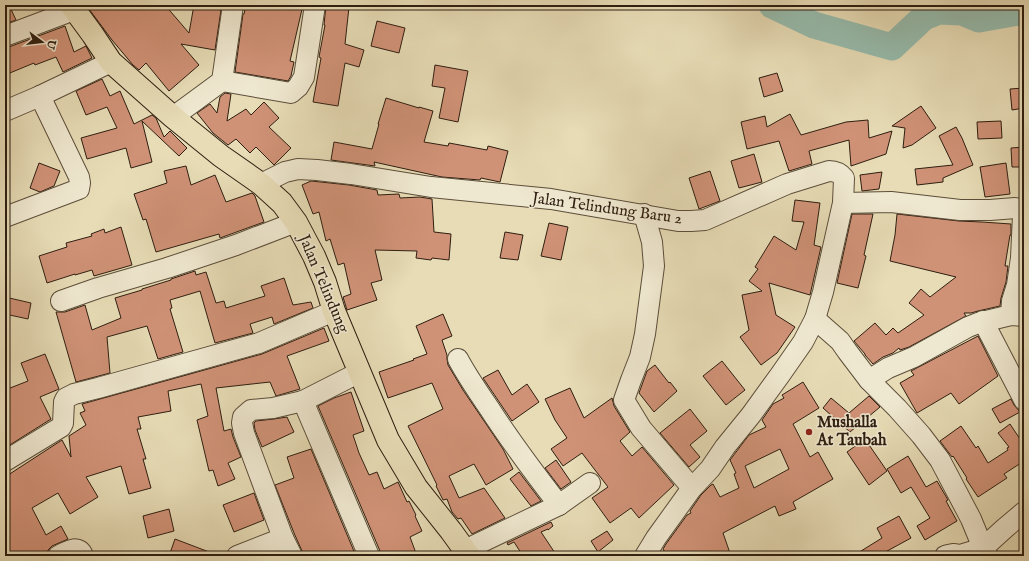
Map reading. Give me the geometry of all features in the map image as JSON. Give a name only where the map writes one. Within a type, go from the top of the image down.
[{"type":"main road","name":"Jalan Telindung","points":[[72,7],[111,62],[173,117],[221,156],[262,184],[282,203],[296,222],[314,256],[325,282],[334,311],[388,440],[416,487],[467,553]]},
{"type":"street","points":[[173,117],[222,80],[233,5]]},
{"type":"street","points":[[222,80],[291,93],[298,87],[304,77],[315,5]]},
{"type":"street","points":[[5,36],[72,7]]},
{"type":"street","points":[[5,111],[111,62]]},
{"type":"street","points":[[5,217],[79,189],[79,177],[40,96]]},
{"type":"street","name":"Jalan Telindung Baru 2","points":[[262,184],[285,172],[298,169],[317,170],[431,186],[551,199],[678,221],[691,221],[705,220],[787,184],[829,171],[835,171],[841,174],[844,178],[843,203],[823,292],[815,319],[803,342],[772,387],[725,447],[710,469],[692,488],[645,556]]},
{"type":"street","points":[[843,203],[891,202],[960,210],[1015,208],[1019,210],[1022,215],[1021,258],[1017,285],[1012,301],[1017,315],[983,321],[968,327],[914,358],[888,368],[869,380]]},
{"type":"street","points":[[644,214],[652,242],[654,266],[640,357],[624,400],[641,428],[692,488]]},
{"type":"street","points":[[61,301],[236,245],[296,222]]},
{"type":"street","points":[[5,461],[61,428],[63,423],[64,402],[66,398],[74,394],[259,344],[334,311]]},
{"type":"street","points":[[815,319],[840,341],[869,380],[921,435],[940,460],[971,519],[985,552]]},
{"type":"street","points":[[983,321],[1018,376],[1024,400]]},
{"type":"street","points":[[458,359],[468,378],[500,426],[559,505]]},
{"type":"street","points":[[292,556],[283,538],[244,434],[242,423],[243,417],[251,410],[273,408],[303,401],[360,372]]},
{"type":"street","points":[[303,401],[369,556]]},
{"type":"street","points":[[467,553],[496,535],[559,505],[590,483]]},
{"type":"street","points":[[945,556],[948,554],[960,555],[985,552],[1005,528],[1024,512]]},
{"type":"street","points":[[237,556],[283,538]]},
{"type":"street","points":[[58,556],[72,549],[77,549],[83,556]]},
{"type":"building","points":[[5,5],[9,5],[16,20],[5,24]]},
{"type":"building","points":[[86,5],[165,5],[189,33],[194,5],[221,10],[215,50],[181,44],[199,65],[169,91],[146,63],[139,70],[133,65]]},
{"type":"building","points":[[246,5],[303,5],[290,61],[294,62],[291,76],[288,81],[235,72],[243,14]]},
{"type":"building","points":[[326,5],[349,7],[345,44],[364,50],[359,67],[345,63],[338,106],[313,102],[321,58],[319,57],[325,25]]},
{"type":"building","points":[[377,21],[405,28],[399,53],[371,46]]},
{"type":"building","points":[[65,26],[74,52],[86,46],[92,58],[63,72],[56,57],[35,65],[34,63],[5,75],[5,47],[9,47]]},
{"type":"building","points":[[435,65],[468,71],[458,122],[439,118],[445,88],[432,86]]},
{"type":"building","points":[[777,73],[783,91],[764,97],[759,78]]},
{"type":"building","points":[[102,79],[110,96],[120,91],[134,124],[152,115],[156,118],[164,137],[170,131],[187,148],[179,156],[142,121],[152,162],[131,168],[126,148],[87,159],[81,138],[117,128],[107,107],[86,115],[76,91]]},
{"type":"building","points":[[1024,88],[1024,108],[1012,110],[1010,89]]},
{"type":"building","points":[[225,93],[231,94],[227,121],[246,109],[251,115],[264,102],[279,118],[269,127],[291,148],[274,165],[256,147],[250,153],[236,139],[228,145],[213,133],[197,113],[210,104],[217,113],[220,97]]},
{"type":"building","points":[[386,98],[433,111],[424,142],[448,146],[449,143],[487,150],[488,146],[508,151],[500,182],[481,178],[480,180],[442,177],[374,162],[375,166],[331,160],[334,142],[372,149]]},
{"type":"building","points":[[921,106],[936,128],[912,145],[903,148],[905,128],[892,126]]},
{"type":"building","points":[[790,114],[801,135],[846,122],[868,120],[869,138],[892,131],[886,154],[851,166],[849,140],[809,151],[812,164],[789,171],[779,141],[747,149],[741,122],[765,116],[767,127]]},
{"type":"building","points":[[1001,121],[1002,138],[978,139],[977,122]]},
{"type":"building","points":[[956,127],[973,165],[943,178],[943,182],[917,185],[915,169],[953,165],[939,136]]},
{"type":"building","points":[[1024,147],[1024,167],[1012,167],[1011,148]]},
{"type":"building","points":[[754,154],[762,182],[739,188],[731,161]]},
{"type":"building","points":[[39,163],[60,171],[54,186],[40,192],[30,188]]},
{"type":"building","points":[[1006,163],[1010,194],[985,197],[980,167]]},
{"type":"building","points":[[186,166],[191,185],[215,175],[226,202],[252,193],[255,196],[264,222],[220,238],[219,234],[156,252],[146,219],[143,220],[134,194],[167,183],[164,171]]},
{"type":"building","points":[[710,171],[720,201],[699,209],[689,178]]},
{"type":"building","points":[[882,172],[879,189],[862,191],[860,175]]},
{"type":"building","points":[[311,181],[377,190],[378,195],[399,194],[400,198],[420,197],[432,199],[434,232],[451,234],[449,260],[416,258],[417,251],[375,250],[382,280],[371,283],[377,300],[347,310],[343,297],[351,294],[344,263],[338,265],[330,239],[326,241],[319,212],[313,214],[302,185]]},
{"type":"building","points":[[795,200],[820,203],[814,245],[821,247],[810,295],[769,283],[776,315],[795,327],[777,353],[761,365],[740,337],[749,330],[742,295],[762,291],[749,281],[758,269],[755,267],[774,236],[796,250],[804,222],[792,221]]},
{"type":"building","points":[[852,214],[873,214],[864,255],[866,256],[858,288],[837,283]]},
{"type":"building","points":[[897,214],[959,221],[1011,224],[1011,235],[1005,266],[1008,266],[1006,282],[1000,306],[971,313],[964,313],[966,316],[909,347],[900,350],[899,348],[873,364],[854,341],[875,323],[886,335],[893,328],[898,333],[924,315],[909,303],[921,289],[930,297],[956,277],[890,261]]},
{"type":"building","points":[[549,223],[568,227],[561,260],[541,256]]},
{"type":"building","points":[[121,227],[132,265],[94,276],[92,270],[47,283],[39,256],[67,247],[66,243],[92,236],[91,234],[104,229],[105,233]]},
{"type":"building","points":[[505,232],[523,235],[518,260],[500,258]]},
{"type":"building","points":[[195,271],[196,275],[206,272],[216,303],[224,301],[226,308],[265,296],[261,286],[284,278],[293,305],[311,302],[313,308],[274,324],[272,317],[250,324],[253,333],[215,343],[200,291],[170,300],[172,308],[170,309],[183,352],[158,359],[147,326],[107,337],[110,373],[76,382],[56,312],[65,312],[85,305],[92,330],[121,318],[115,298]]},
{"type":"building","points":[[5,297],[31,303],[28,319],[5,314]]},
{"type":"building","points":[[443,314],[452,336],[442,340],[447,355],[448,365],[503,449],[513,469],[486,485],[474,464],[449,476],[459,498],[484,488],[505,518],[472,534],[461,518],[458,519],[452,512],[447,499],[443,500],[408,426],[443,409],[432,383],[388,398],[379,372],[427,354],[416,326]]},
{"type":"building","points":[[324,328],[329,341],[287,356],[300,389],[276,396],[270,382],[216,388],[224,431],[231,429],[241,457],[228,463],[235,479],[218,486],[213,470],[209,471],[197,420],[208,416],[201,384],[168,391],[171,411],[138,417],[141,429],[137,429],[146,459],[143,459],[151,488],[129,494],[121,466],[86,477],[98,497],[70,514],[58,493],[32,508],[46,535],[61,526],[68,539],[52,546],[48,550],[47,556],[5,556],[5,477],[62,440],[71,457],[69,436],[86,425],[80,413],[85,411],[82,404],[262,354]]},
{"type":"building","points":[[978,336],[998,376],[959,404],[951,393],[917,413],[900,383],[914,375],[911,371]]},
{"type":"building","points":[[45,354],[59,389],[40,397],[51,419],[5,448],[5,390],[28,381],[21,363]]},
{"type":"building","points":[[722,361],[745,390],[726,405],[703,376]]},
{"type":"building","points":[[655,365],[677,391],[654,412],[639,393],[647,371]]},
{"type":"building","points":[[498,370],[512,395],[527,384],[539,402],[512,421],[483,378]]},
{"type":"building","points":[[803,382],[819,408],[793,424],[810,457],[818,452],[833,479],[793,502],[796,509],[779,516],[775,506],[723,533],[731,556],[667,556],[663,549],[666,544],[687,515],[691,513],[690,511],[701,495],[711,485],[713,484],[720,497],[739,488],[734,474],[736,473],[730,460],[749,435],[766,427],[762,420],[773,404],[784,398],[782,395]],"holes":[[[780,449],[789,469],[754,488],[745,466]]]},
{"type":"building","points":[[570,388],[584,418],[612,398],[614,406],[630,432],[620,441],[632,456],[642,447],[674,485],[639,518],[631,508],[610,523],[592,498],[608,487],[582,453],[563,466],[551,449],[567,438],[555,420],[545,399]]},
{"type":"building","points":[[351,392],[364,431],[353,435],[359,453],[369,475],[377,472],[384,489],[398,482],[407,502],[409,501],[422,531],[410,537],[417,556],[380,556],[380,551],[318,406]]},
{"type":"building","points":[[869,396],[880,407],[850,432],[823,408],[831,398],[849,413]]},
{"type":"building","points":[[1011,399],[1020,412],[1000,423],[992,409]]},
{"type":"building","points":[[690,409],[707,431],[690,445],[700,457],[689,467],[660,433]]},
{"type":"building","points":[[287,417],[294,432],[262,447],[255,430],[254,423],[256,421]]},
{"type":"building","points":[[1010,424],[1024,445],[1024,461],[1004,474],[1007,478],[978,497],[953,456],[952,457],[940,441],[961,426],[976,448],[978,446],[988,463],[1008,450],[1007,448],[1009,447],[998,433]]},
{"type":"building","points":[[865,439],[887,471],[869,485],[847,452]]},
{"type":"building","points":[[311,449],[356,556],[303,556],[275,485],[294,478],[287,457]]},
{"type":"building","points":[[908,456],[926,487],[937,481],[948,500],[946,501],[957,521],[925,540],[917,526],[930,518],[911,487],[901,493],[887,469]]},
{"type":"building","points":[[556,460],[571,482],[561,489],[545,468]]},
{"type":"building","points":[[519,472],[541,501],[531,506],[510,479]]},
{"type":"building","points":[[254,493],[264,520],[234,532],[223,505]]},
{"type":"building","points":[[169,509],[174,531],[148,538],[143,516]]},
{"type":"building","points":[[899,516],[911,538],[878,556],[853,556],[882,538],[877,528]]},
{"type":"building","points":[[551,522],[553,526],[548,530],[541,532],[557,556],[523,556],[514,542],[508,545],[507,543]]},
{"type":"building","points":[[607,531],[613,540],[598,552],[591,541]]},
{"type":"building","points":[[175,539],[217,555],[217,556],[169,556]]},
{"type":"waterway","points":[[772,5],[814,25],[892,47],[924,17],[939,11],[962,12],[979,19],[1024,11]]},
{"type":"place","name":"Mushalla At Taubah","points":[[809,432]]}]
